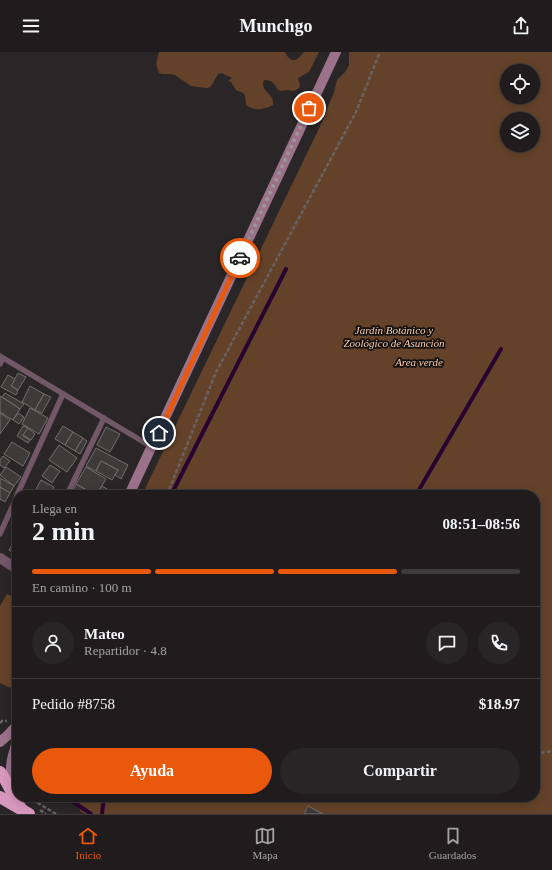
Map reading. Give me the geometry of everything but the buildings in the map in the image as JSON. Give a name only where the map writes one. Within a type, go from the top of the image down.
[{"type":"highway","points":[[0,772],[12,792]]},
{"type":"highway","points":[[10,788],[12,798]]},
{"type":"highway","points":[[0,797],[29,814]]},
{"type":"highway","points":[[12,814],[14,809],[13,802]]},
{"type":"highway","points":[[17,802],[26,814]]},
{"type":"street","points":[[131,490],[336,52]]},
{"type":"street","points":[[0,558],[12,566]]},
{"type":"street","points":[[0,742],[12,730]]},
{"type":"street","points":[[10,788],[12,759]]},
{"type":"lane","points":[[1,359],[152,447]]},
{"type":"lane","points":[[19,490],[63,394]]},
{"type":"lane","points":[[69,490],[104,418]]},
{"type":"lane","points":[[0,534],[12,506]]},
{"type":"path","points":[[169,490],[216,372],[356,112],[380,52]]},
{"type":"path","points":[[540,753],[552,751]]},
{"type":"path","points":[[38,802],[56,814]]},
{"type":"green space","points":[[159,52],[285,52],[290,59],[294,60],[299,58],[304,52],[319,52],[309,72],[298,78],[300,85],[299,88],[294,91],[278,90],[273,83],[264,80],[263,84],[265,90],[272,98],[273,105],[259,109],[246,105],[245,95],[236,90],[231,82],[228,81],[232,78],[221,73],[218,74],[212,85],[207,88],[191,86],[175,75],[159,73],[156,64]]},
{"type":"green space","name":"Jardín Botánico y Zoológico de Asunción","points":[[349,52],[552,52],[552,814],[85,814],[80,811],[78,802],[540,802],[540,490],[144,490],[325,116],[334,93],[337,80],[346,71],[349,65]]},
{"type":"green space","points":[[7,594],[12,596],[12,685],[10,688],[0,683],[0,606]]},
{"type":"waterway","points":[[174,490],[286,269]]},
{"type":"waterway","points":[[419,490],[501,349]]},
{"type":"waterway","points":[[73,802],[91,814]]},
{"type":"waterway","points":[[102,814],[103,802]]},
{"type":"way so far","points":[[240,258],[309,108]]},
{"type":"route","points":[[159,433],[240,258]]},
{"type":"park label","name":"Area verde","points":[[419,362]]}]
